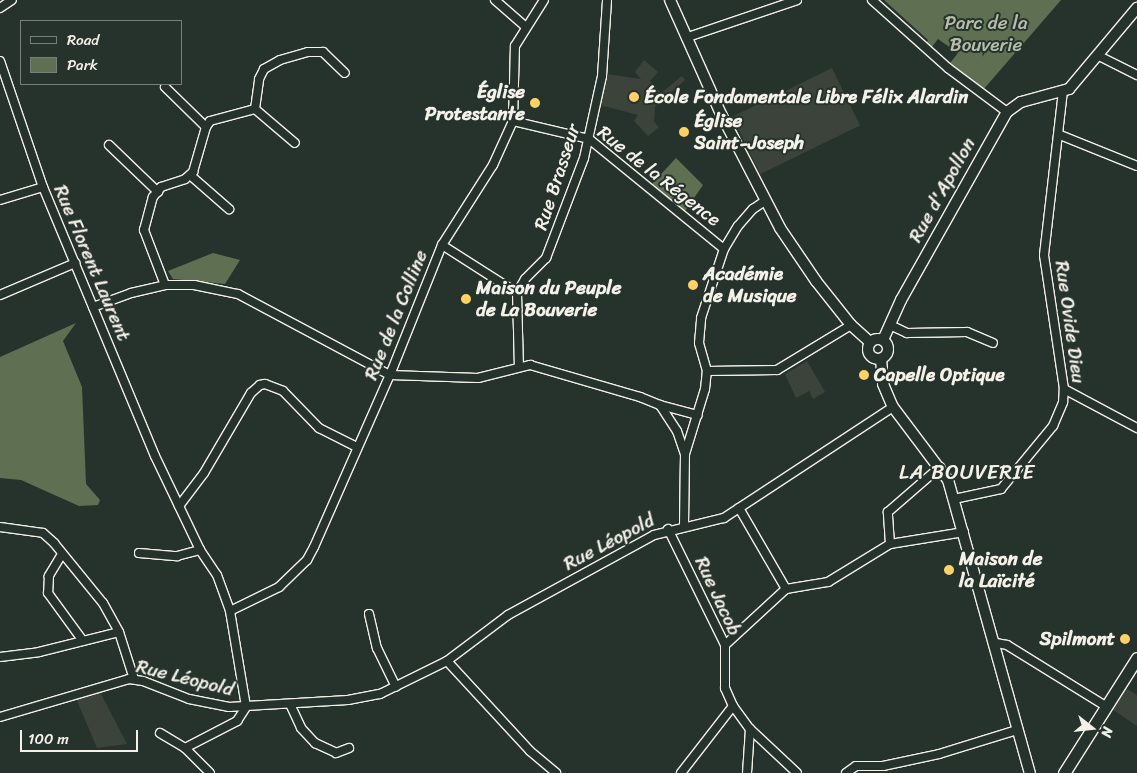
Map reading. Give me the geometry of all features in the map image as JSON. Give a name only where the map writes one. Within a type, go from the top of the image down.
[{"type":"main road","points":[[1064,773],[1137,658]]},
{"type":"street","points":[[0,8],[12,0]]},
{"type":"street","points":[[495,0],[526,27]]},
{"type":"street","name":"Rue de la Colline","points":[[230,611],[280,587],[307,560],[390,375],[442,245],[493,165],[513,121],[513,63],[516,46],[544,0]]},
{"type":"street","name":"Rue Brasseur","points":[[517,294],[525,280],[546,258],[589,139],[602,76],[607,0]]},
{"type":"street","points":[[670,0],[715,101],[766,201],[796,253],[851,325],[870,342]]},
{"type":"street","points":[[688,37],[797,0]]},
{"type":"street","points":[[872,0],[932,53],[1007,112],[1021,102],[1064,92],[1137,8]]},
{"type":"street","points":[[255,109],[259,79],[264,70],[280,60],[308,52],[323,52],[345,73]]},
{"type":"street","points":[[1097,55],[1137,75]]},
{"type":"street","name":"Rue Florent Laurent","points":[[0,61],[42,187],[164,474],[200,550],[217,576],[230,611],[246,707]]},
{"type":"street","points":[[166,87],[206,127]]},
{"type":"street","name":"Rue Ovide Dieu","points":[[954,499],[1001,489],[1053,426],[1062,407],[1064,389],[1044,255],[1064,92]]},
{"type":"street","points":[[165,285],[144,230],[158,192],[190,175],[206,127],[210,121],[255,109]]},
{"type":"street","points":[[255,109],[295,144]]},
{"type":"street","name":"Rue d'Apollon","points":[[881,360],[888,350],[883,340],[890,325],[1007,112]]},
{"type":"street","name":"Rue de la Régence","points":[[513,121],[589,139],[724,249]]},
{"type":"street","points":[[1060,135],[1137,166]]},
{"type":"street","points":[[109,145],[158,192]]},
{"type":"street","points":[[190,175],[229,209]]},
{"type":"street","points":[[0,200],[42,187]]},
{"type":"street","points":[[684,526],[685,454],[698,415],[707,371],[699,343],[701,318],[724,249],[738,226],[753,209],[766,201]]},
{"type":"street","points":[[442,245],[517,294],[520,367]]},
{"type":"street","points":[[0,295],[75,263]]},
{"type":"street","points":[[93,307],[132,293],[165,285],[194,285],[238,294],[390,375],[478,378],[530,365],[698,415]]},
{"type":"street","points":[[707,371],[777,370],[851,325]]},
{"type":"street","points":[[890,325],[907,333],[968,332],[993,343]]},
{"type":"street","points":[[870,342],[883,340]]},
{"type":"street","points":[[870,342],[869,354],[881,360],[883,384],[893,407],[940,467],[954,499],[996,643],[1017,730],[1030,773]]},
{"type":"street","points":[[179,506],[204,473],[250,393],[260,385],[265,384],[283,391],[319,428],[357,447]]},
{"type":"street","points":[[1064,389],[1137,428]]},
{"type":"street","points":[[660,405],[678,431],[685,454]]},
{"type":"street","name":"Rue Léopold","points":[[0,717],[134,679],[205,703],[246,707],[365,698],[396,687],[447,662],[508,615],[668,529],[712,523],[739,508],[893,407]]},
{"type":"street","points":[[890,544],[888,512],[940,467]]},
{"type":"street","points":[[739,508],[786,589]]},
{"type":"street","points":[[0,527],[43,533],[62,554],[103,603],[119,632],[134,679]]},
{"type":"street","name":"Rue Jacob","points":[[668,529],[725,645],[725,688],[733,706],[750,729],[797,773]]},
{"type":"street","points":[[725,645],[786,589],[828,582],[890,544],[964,532]]},
{"type":"street","points":[[139,553],[176,556],[200,550]]},
{"type":"street","points":[[62,554],[49,576],[48,593],[83,641]]},
{"type":"street","points":[[369,614],[377,648],[396,687]]},
{"type":"street","points":[[0,657],[119,632]]},
{"type":"street","points":[[996,643],[1007,645],[1107,706]]},
{"type":"street","points":[[447,662],[530,752],[556,773]]},
{"type":"street","points":[[290,704],[301,728],[315,743],[336,753],[349,748]]},
{"type":"street","points":[[682,773],[733,706]]},
{"type":"street","points":[[185,748],[237,722],[246,707]]},
{"type":"street","points":[[747,773],[750,729]]},
{"type":"street","points":[[846,773],[856,766],[883,766],[939,754],[1017,730]]},
{"type":"street","points":[[160,733],[185,748],[210,773]]},
{"type":"shaded area","name":"École Fondamentale Libre Félix Alardin","points":[[644,60],[658,72],[650,81],[661,93],[682,76],[685,80],[655,107],[654,122],[659,127],[648,136],[634,121],[638,115],[600,105],[607,74],[641,79],[635,72]]},
{"type":"shaded area","points":[[832,68],[860,126],[760,174],[732,117]]},
{"type":"shaded area","points":[[807,361],[825,392],[813,399],[809,391],[796,398],[785,374]]},
{"type":"shaded area","points":[[1124,687],[1137,695],[1137,726],[1112,709]]},
{"type":"shaded area","points":[[100,692],[127,744],[97,748],[76,698]]},
{"type":"green space","name":"Parc de la Bouverie","points":[[884,0],[1061,0],[983,90],[950,63],[958,53],[938,39],[931,48],[926,44],[928,40]]},
{"type":"green space","points":[[676,158],[703,185],[685,211],[652,184]]},
{"type":"green space","points":[[213,253],[240,260],[225,284],[173,279],[168,271]]},
{"type":"green space","points":[[76,323],[63,341],[82,387],[86,484],[100,500],[98,505],[79,506],[21,480],[0,478],[0,357]]},
{"type":"place","name":"École Fondamentale Libre Félix Alardin","points":[[634,97]]},
{"type":"place","name":"Église Protestante","points":[[535,103]]},
{"type":"place","name":"Église Saint-Joseph","points":[[684,132]]},
{"type":"place","name":"Académie de Musique","points":[[693,285]]},
{"type":"place","name":"Maison du Peuple de La Bouverie","points":[[466,299]]},
{"type":"place","name":"Capelle Optique","points":[[864,375]]},
{"type":"place","name":"Maison de la Laïcité","points":[[949,570]]},
{"type":"place","name":"Spilmont","points":[[1125,639]]},
{"type":"district","name":"LA BOUVERIE","points":[[967,472]]}]
